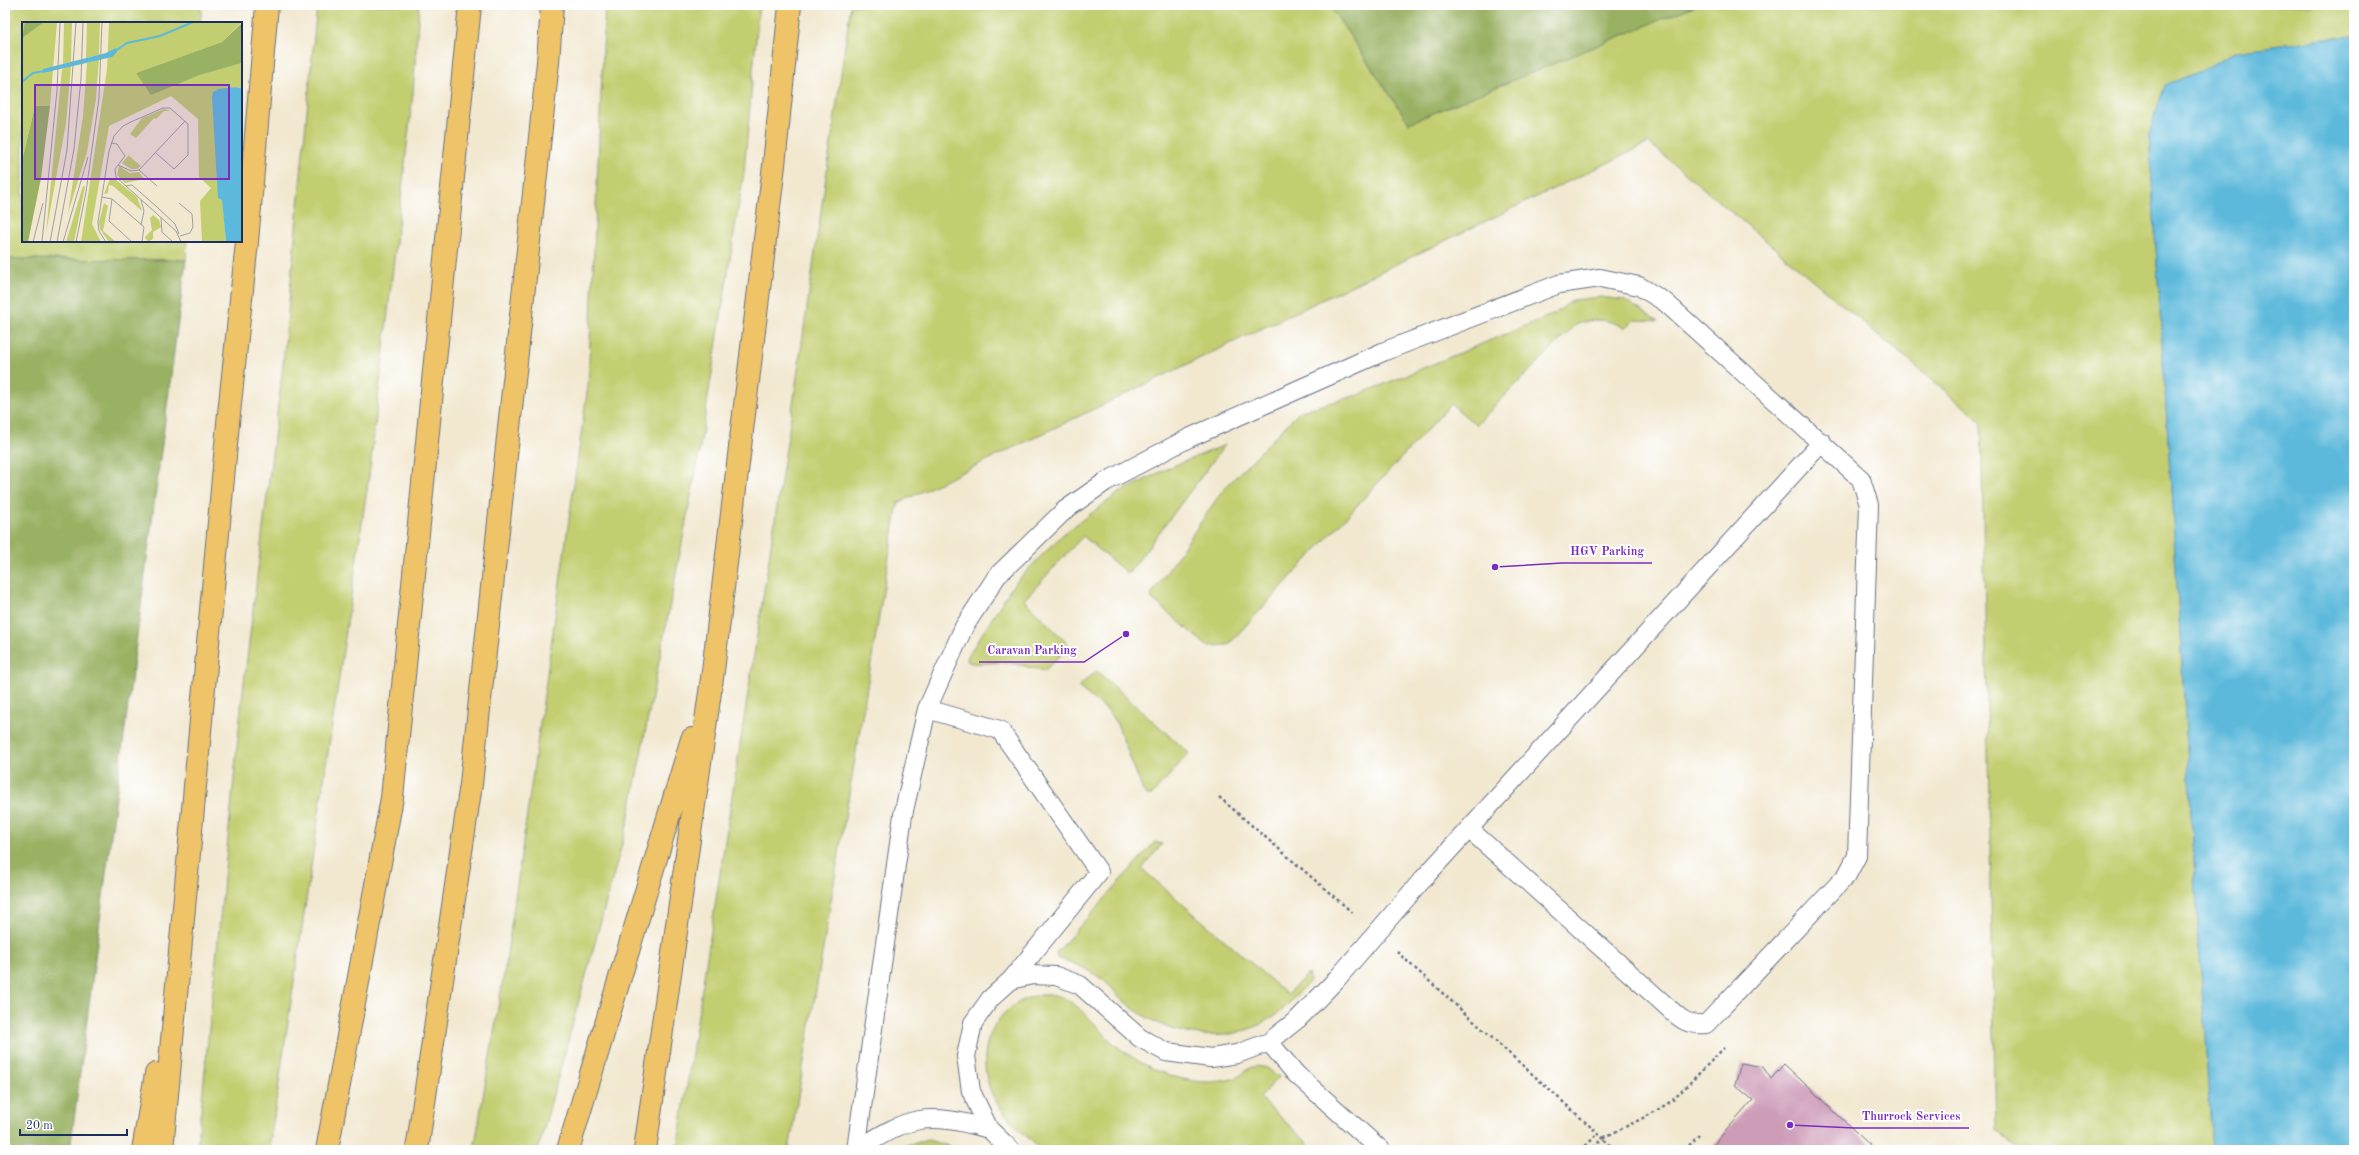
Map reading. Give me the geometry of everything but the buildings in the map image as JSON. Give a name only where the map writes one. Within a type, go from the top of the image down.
[{"type":"highway","points":[[162,1150],[228,423],[247,242],[266,5]]},
{"type":"highway","points":[[327,1150],[392,798],[464,82],[470,5]]},
{"type":"highway","points":[[417,1150],[471,784],[548,62],[552,5]]},
{"type":"highway","points":[[645,1150],[713,671],[774,165],[790,5]]},
{"type":"highway","points":[[568,1150],[713,671]]},
{"type":"highway","points":[[143,1150],[185,905]]},
{"type":"lane","points":[[857,1150],[902,815],[927,709],[964,627],[997,576],[1065,510],[1105,482],[1189,438],[1385,351],[1559,284],[1600,278],[1639,286],[1665,302],[1822,442],[1861,479],[1869,505],[1857,856],[1847,875],[1706,1024],[1695,1025],[1685,1023],[1469,829]]},
{"type":"lane","points":[[1011,980],[1032,975],[1056,976],[1080,985],[1140,1038],[1166,1052],[1211,1058],[1237,1054],[1269,1042],[1298,1019],[1336,981],[1376,933],[1469,829],[1822,442]]},
{"type":"lane","points":[[927,709],[1000,730],[1099,872],[1011,980],[990,999],[973,1023],[966,1056],[971,1091],[988,1129],[1011,1150]]},
{"type":"lane","points":[[1269,1042],[1296,1074],[1381,1150]]},
{"type":"lane","points":[[857,1150],[898,1126],[923,1118],[952,1119],[988,1129]]},
{"type":"path","points":[[1219,797],[1376,933],[1615,1150]]},
{"type":"path","points":[[1591,1150],[1603,1138],[1651,1114],[1673,1100],[1726,1045]]},
{"type":"path","points":[[1581,1150],[1598,1134]]},
{"type":"path","points":[[1685,1150],[1699,1135]]},
{"type":"green space","points":[[5,5],[202,5],[200,22],[22,22],[22,242],[187,242],[186,260],[5,259]]},
{"type":"green space","points":[[317,5],[419,5],[413,93],[370,469],[269,1150],[197,1150],[241,708],[283,365]]},
{"type":"green space","points":[[605,5],[759,5],[744,172],[698,460],[627,826],[538,1150],[474,1150],[506,962],[588,386]]},
{"type":"green space","points":[[851,5],[1329,5],[1409,123],[1696,5],[2354,5],[2354,35],[2237,51],[2201,71],[2165,85],[2149,134],[2212,1150],[2019,1150],[1996,1130],[1981,421],[1649,143],[898,503],[789,1150],[677,1150],[793,404]]},
{"type":"green space","points":[[1329,5],[1696,5],[1409,123]]},
{"type":"green space","points":[[5,259],[186,260],[70,1150],[5,1150]]},
{"type":"green space","points":[[1600,297],[1624,300],[1658,321],[1634,320],[1625,328],[1600,320],[1587,321],[1574,326],[1476,425],[1451,404],[1228,645],[1207,646],[1150,597],[1222,491],[1300,411],[1358,395],[1554,314],[1573,300]]},
{"type":"green space","points":[[1225,445],[1128,574],[1083,536],[1024,600],[1070,646],[1044,671],[1009,663],[975,663],[967,661],[968,656],[1013,585],[1063,534],[1119,493],[1166,469]]},
{"type":"green space","points":[[1097,671],[1189,753],[1152,795],[1147,795],[1143,791],[1118,726],[1108,711],[1078,687]]},
{"type":"green space","points":[[1155,842],[1162,844],[1142,869],[1287,994],[1308,974],[1310,981],[1291,1002],[1266,1021],[1246,1030],[1225,1035],[1204,1035],[1182,1032],[1162,1025],[1142,1015],[1092,972],[1057,958],[1056,953]]},
{"type":"green space","points":[[1040,995],[1056,995],[1072,1003],[1123,1051],[1152,1068],[1168,1075],[1200,1082],[1216,1082],[1235,1078],[1256,1066],[1267,1068],[1279,1077],[1260,1098],[1315,1150],[1041,1150],[1015,1126],[998,1105],[988,1082],[985,1065],[986,1049],[990,1034],[998,1020],[1009,1009],[1023,1000]]},
{"type":"green space","points":[[928,1140],[962,1150],[901,1150],[907,1145]]},
{"type":"water","points":[[2354,35],[2354,1150],[2212,1150],[2149,134],[2165,85],[2201,71],[2237,51]]},
{"type":"place","name":"HGV Parking","points":[[1495,567]]},
{"type":"place","name":"Caravan Parking","points":[[1126,634]]},
{"type":"place","name":"Thurrock Services","points":[[1790,1125]]}]
